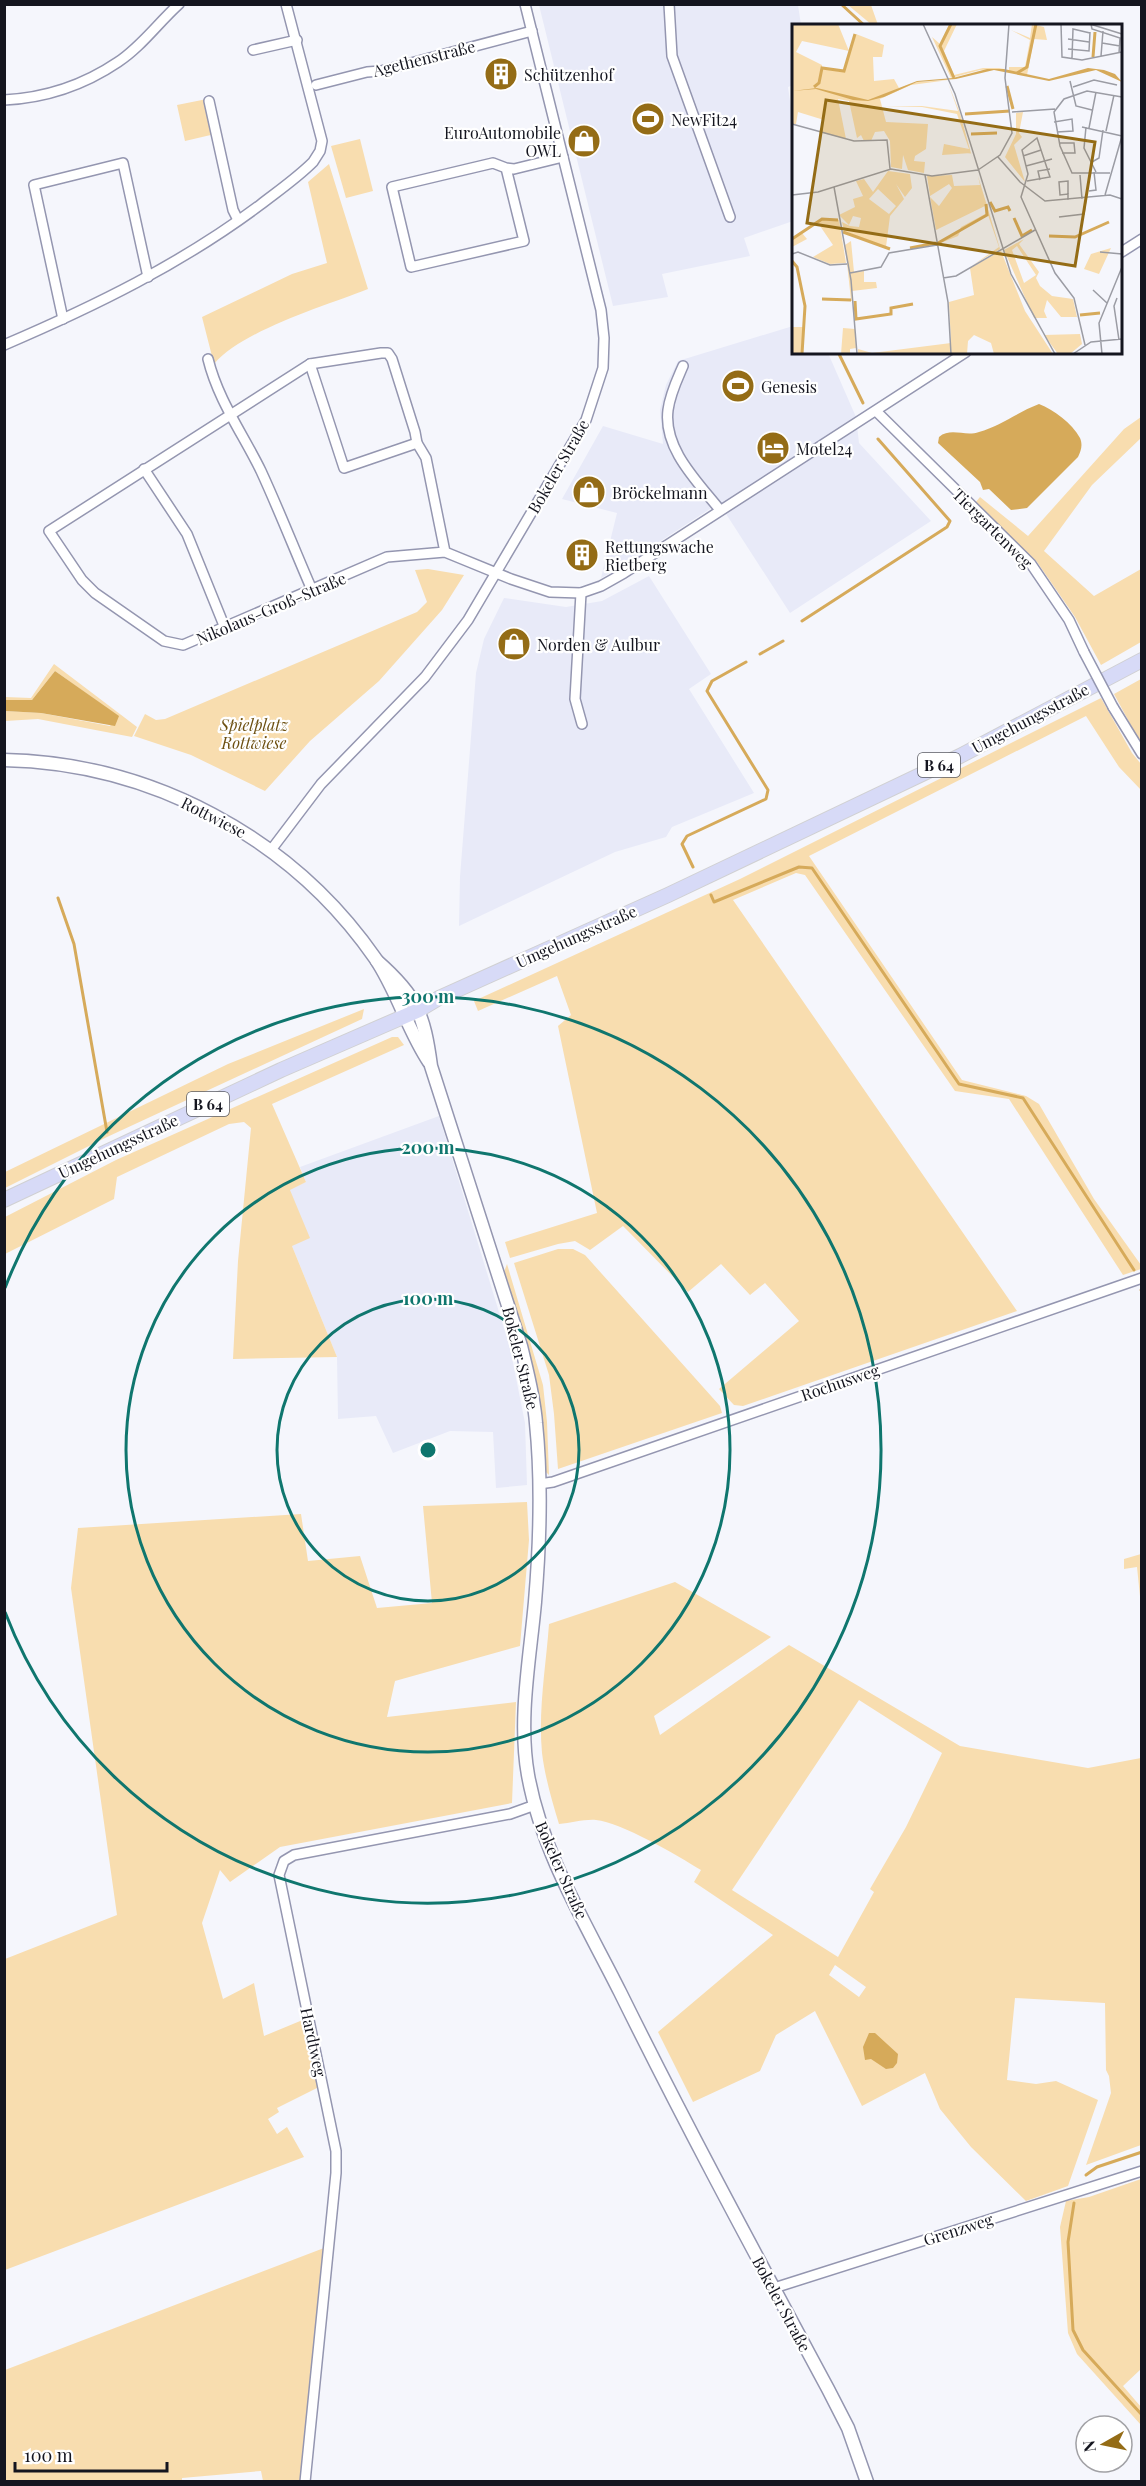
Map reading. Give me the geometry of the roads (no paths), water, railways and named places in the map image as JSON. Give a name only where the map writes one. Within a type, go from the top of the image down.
[{"type":"main road","name":"Umgehungsstraße","points":[[4,1200],[281,1070],[404,1017],[439,998],[669,895],[949,761],[1142,660]]},
{"type":"main road","name":"Rottwiese","points":[[4,760],[77,767],[144,784],[207,811],[271,850],[319,890],[377,961],[409,992],[419,1010]]},
{"type":"main road","name":"Rottwiese","points":[[377,961],[404,1017]]},
{"type":"main road","name":"Bokeler Straße","points":[[419,1010],[427,1035],[431,1065],[520,1346],[532,1391],[537,1423],[539,1541],[525,1724],[528,1773],[534,1805],[567,1887],[702,2156],[848,2428],[867,2481]]},
{"type":"main road","name":"Bokeler Straße","points":[[404,1017],[414,1040],[431,1065]]},
{"type":"street","points":[[4,100],[46,96],[66,89],[118,62],[179,4]]},
{"type":"street","points":[[4,345],[63,319],[185,256],[302,173],[313,162],[320,152],[322,141],[286,4]]},
{"type":"street","name":"Bokeler Straße","points":[[271,850],[321,784],[425,677],[468,620],[586,420],[603,368],[604,338],[601,310],[525,4]]},
{"type":"street","points":[[669,4],[672,56],[730,217]]},
{"type":"street","name":"Agethenstraße","points":[[316,85],[367,72],[381,71],[532,31]]},
{"type":"street","points":[[253,50],[297,40]]},
{"type":"street","points":[[209,101],[233,210],[238,220]]},
{"type":"street","points":[[506,168],[524,242],[411,267],[392,188],[493,163],[513,169],[563,157]]},
{"type":"street","points":[[63,319],[34,185],[123,163],[148,277]]},
{"type":"street","points":[[1122,252],[1142,239]]},
{"type":"street","points":[[225,628],[187,534],[144,469],[310,364],[388,353],[396,369],[417,443],[426,458],[445,552]]},
{"type":"street","points":[[496,573],[550,592],[581,593],[601,586],[963,354]]},
{"type":"street","points":[[208,359],[212,375],[260,470],[312,590]]},
{"type":"street","points":[[310,364],[344,468],[417,443]]},
{"type":"street","points":[[683,366],[673,390],[668,411],[670,435],[679,457],[720,510]]},
{"type":"street","name":"Tiergartenweg","points":[[876,411],[1031,564],[1069,620],[1113,707],[1142,754]]},
{"type":"street","name":"Nikolaus-Groß-Straße","points":[[144,469],[49,531],[82,580],[95,593],[164,641],[183,645],[387,557],[445,552],[496,573]]},
{"type":"street","points":[[581,593],[575,699],[582,724]]},
{"type":"street","name":"Rochusweg","points":[[539,1484],[553,1482],[1142,1278]]},
{"type":"street","name":"Hardtweg","points":[[305,2481],[336,2173],[336,2151],[279,1875],[284,1861],[294,1856],[510,1814],[534,1805]]},
{"type":"street","name":"Grenzweg","points":[[774,2288],[1142,2171]]},
{"type":"waterway","points":[[841,4],[863,24]]},
{"type":"waterway","points":[[839,354],[863,403]]},
{"type":"waterway","points":[[802,621],[947,527],[950,521],[878,439]]},
{"type":"waterway","points":[[760,654],[783,641]]},
{"type":"waterway","points":[[693,867],[682,844],[687,836],[766,799],[768,790],[707,691],[712,681],[746,662]]},
{"type":"waterway","points":[[711,895],[714,902],[799,867],[812,868],[959,1084],[1023,1098],[1134,1270]]},
{"type":"waterway","points":[[58,898],[74,944],[107,1132]]},
{"type":"waterway","points":[[1086,2175],[1097,2167],[1142,2152]]},
{"type":"waterway","points":[[1074,2203],[1068,2242],[1073,2330],[1083,2350],[1142,2415]]},
{"type":"place","name":"Schützenhof","points":[[501,74]]},
{"type":"place","name":"NewFit24","points":[[648,119]]},
{"type":"place","name":"EuroAutomobile OWL","points":[[584,141]]},
{"type":"place","name":"Genesis","points":[[738,386]]},
{"type":"place","name":"Motel24","points":[[773,448]]},
{"type":"place","name":"Bröckelmann","points":[[589,492]]},
{"type":"place","name":"Rettungswache Rietberg","points":[[582,555]]},
{"type":"place","name":"Norden & Aulbur","points":[[514,644]]},
{"type":"park label","name":"Spielplatz Rottwiese","points":[[254,733]]}]
